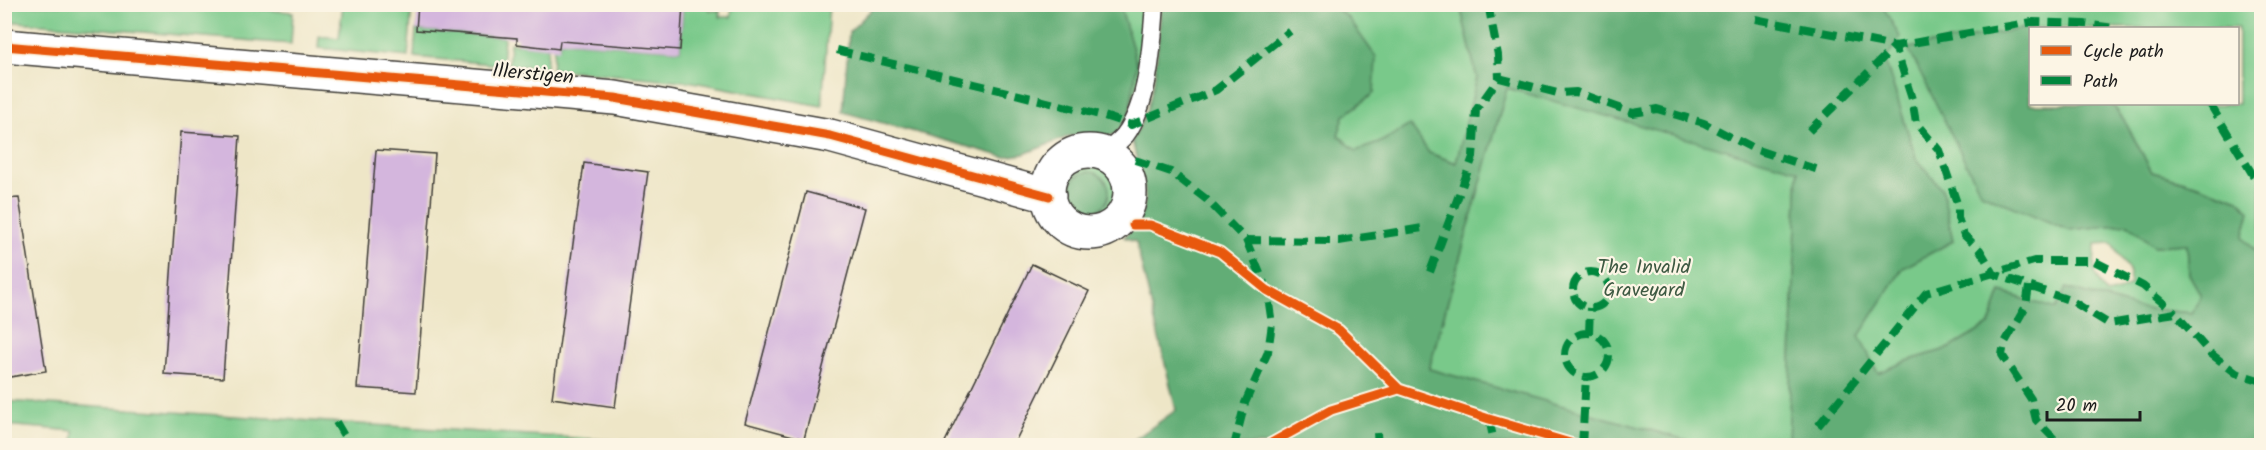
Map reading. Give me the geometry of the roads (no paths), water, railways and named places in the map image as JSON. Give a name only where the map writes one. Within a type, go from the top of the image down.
[{"type":"street","name":"Illerstigen","points":[[4,46],[615,98],[830,136],[1048,196]]},
{"type":"street","points":[[1083,151],[1104,154],[1117,162],[1126,173],[1130,187],[1127,209],[1112,225],[1100,231],[1087,233],[1073,230],[1061,222],[1048,196],[1052,175],[1059,164],[1083,151]]},
{"type":"lane","points":[[1104,154],[1123,137],[1131,125],[1147,80],[1155,4]]},
{"type":"park label","name":"The Invalid Graveyard","points":[[1644,278]]}]
